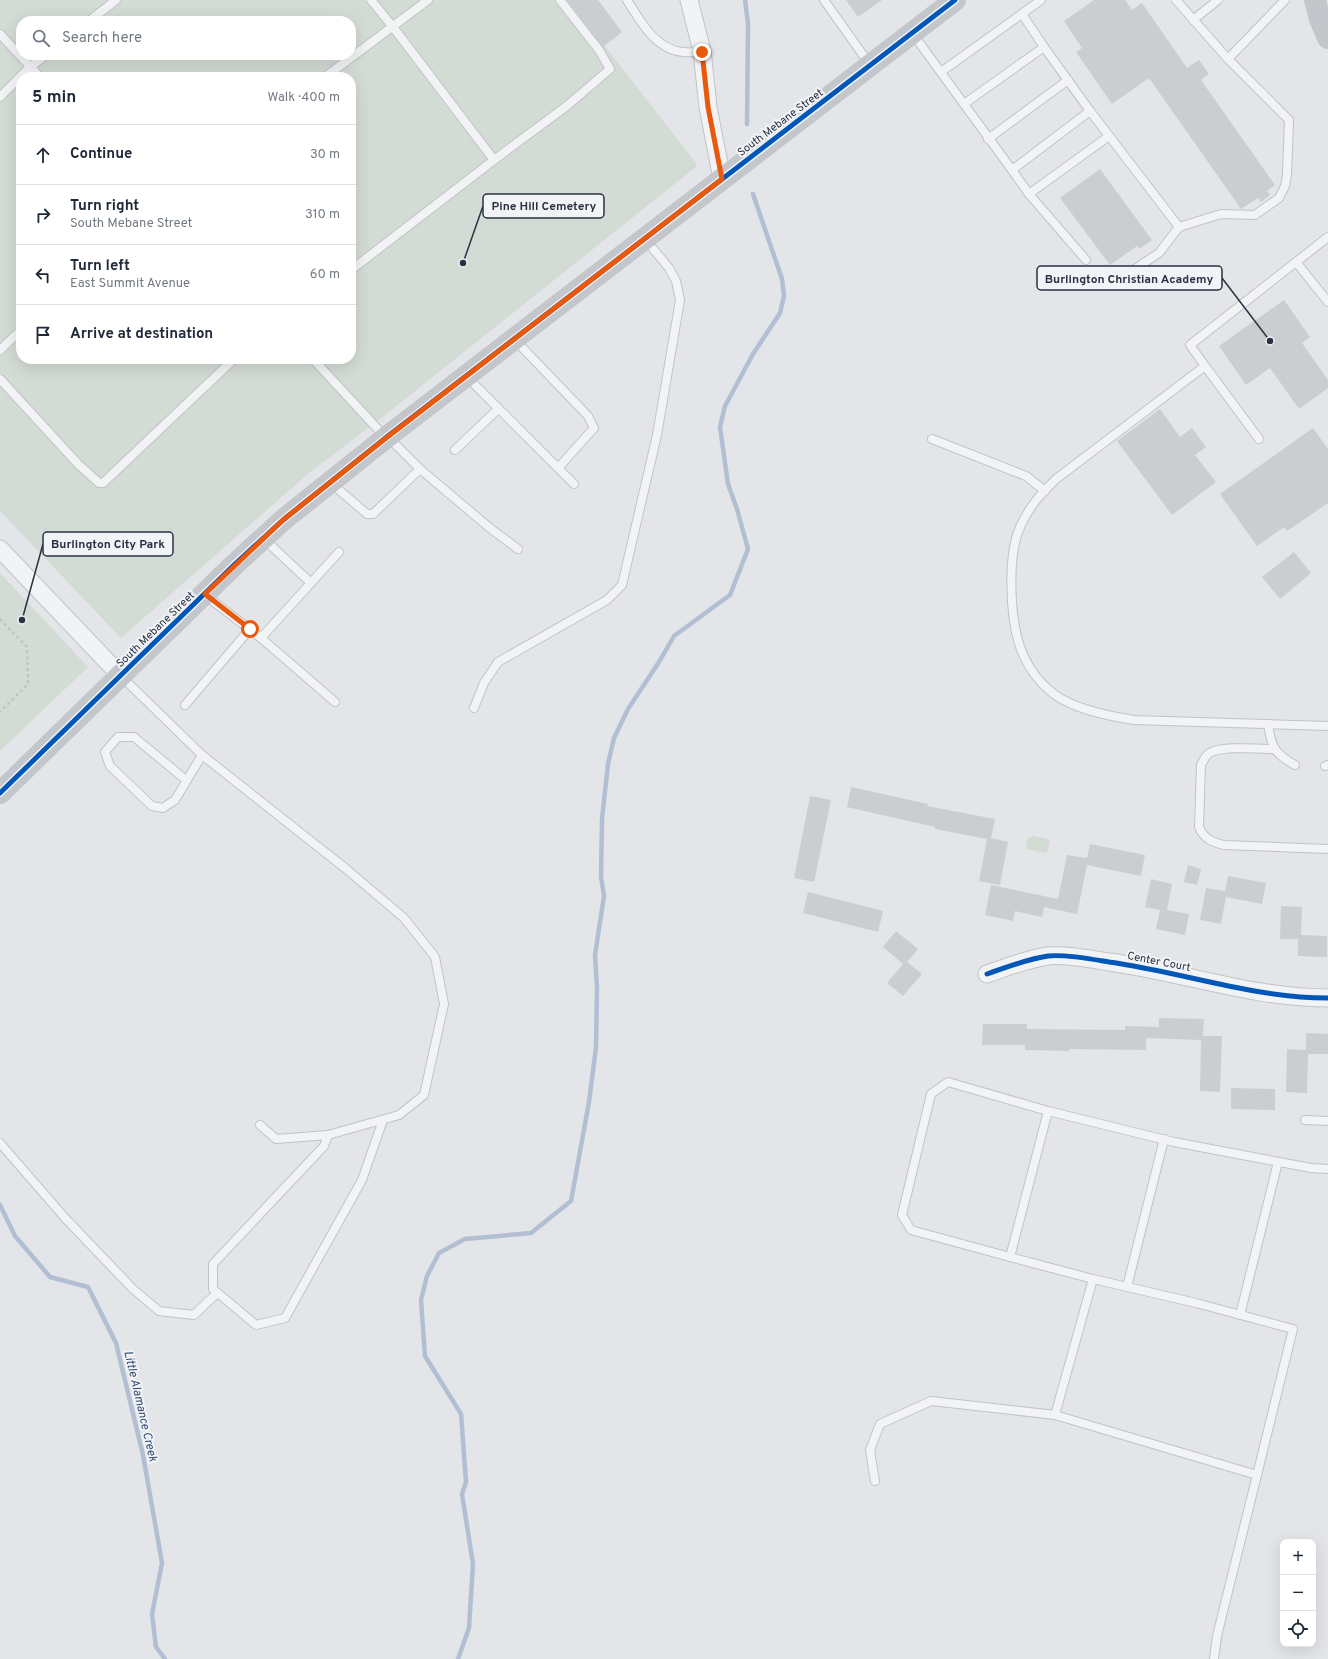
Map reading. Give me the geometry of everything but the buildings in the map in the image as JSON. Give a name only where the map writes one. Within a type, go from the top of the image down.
[{"type":"street","points":[[689,0],[702,52],[708,107],[722,179]]},
{"type":"street","name":"South Mebane Street","points":[[0,793],[283,520],[387,437],[955,0]]},
{"type":"street","points":[[1316,0],[1320,19],[1328,38]]},
{"type":"street","points":[[0,549],[121,676]]},
{"type":"street","name":"Center Court","points":[[987,974],[1025,961],[1049,956],[1088,959],[1151,968],[1220,984],[1264,992],[1328,998]]},
{"type":"lane","points":[[95,16],[116,0]]},
{"type":"lane","points":[[371,0],[494,160]]},
{"type":"lane","points":[[356,54],[428,0]]},
{"type":"lane","points":[[356,266],[568,105],[610,69],[599,50],[560,0]]},
{"type":"lane","points":[[627,0],[644,27],[665,47],[682,52],[702,52]]},
{"type":"lane","points":[[824,0],[871,66]]},
{"type":"lane","points":[[941,72],[1041,0]]},
{"type":"lane","points":[[1112,284],[1159,253],[1179,227],[1221,214],[1255,215],[1262,212],[1280,198],[1285,186],[1289,120],[1228,59],[1176,0]]},
{"type":"lane","points":[[1193,20],[1218,0]]},
{"type":"lane","points":[[1228,59],[1285,0]]},
{"type":"lane","points":[[1022,14],[1090,111],[1179,227]]},
{"type":"lane","points":[[912,33],[988,139],[1030,194],[1086,260]]},
{"type":"lane","points":[[0,34],[16,52]]},
{"type":"lane","points":[[964,104],[1044,47]]},
{"type":"lane","points":[[24,60],[35,72]]},
{"type":"lane","points":[[25,72],[39,60]]},
{"type":"lane","points":[[332,72],[348,60]]},
{"type":"lane","points":[[988,139],[1068,80]]},
{"type":"lane","points":[[0,97],[16,81]]},
{"type":"lane","points":[[1012,170],[1090,111]]},
{"type":"lane","points":[[1030,194],[1109,136]]},
{"type":"lane","points":[[1259,439],[1190,345],[1328,237]]},
{"type":"lane","points":[[474,708],[484,683],[498,662],[607,600],[622,585],[657,436],[680,300],[676,282],[668,268],[645,239]]},
{"type":"lane","points":[[1296,262],[1328,302]]},
{"type":"lane","points":[[0,350],[16,335]]},
{"type":"lane","points":[[514,339],[588,416],[594,428],[558,468]]},
{"type":"lane","points":[[0,379],[78,464],[99,483],[103,483],[229,364]]},
{"type":"lane","points":[[318,364],[387,437],[420,469],[491,529],[518,549]]},
{"type":"lane","points":[[1205,366],[1056,480],[1036,499],[1020,526],[1013,553],[1013,614],[1020,645],[1031,670],[1049,691],[1073,705],[1105,715],[1127,718],[1328,726]]},
{"type":"lane","points":[[466,376],[574,484]]},
{"type":"lane","points":[[455,450],[498,409]]},
{"type":"lane","points":[[932,439],[1026,476],[1044,491]]},
{"type":"lane","points":[[330,482],[367,514],[373,514],[420,469]]},
{"type":"lane","points":[[264,538],[311,583]]},
{"type":"lane","points":[[262,638],[339,552]]},
{"type":"lane","points":[[205,594],[262,638],[334,702]]},
{"type":"lane","points":[[185,705],[250,629]]},
{"type":"lane","points":[[121,676],[202,754],[345,868],[404,918],[435,957],[444,1004],[424,1095],[399,1115],[328,1135],[276,1139],[260,1125]]},
{"type":"lane","points":[[1268,724],[1269,737],[1278,754],[1295,765]]},
{"type":"lane","points":[[186,780],[134,737],[118,737],[105,752],[110,766],[152,806],[164,808],[175,800],[202,754]]},
{"type":"lane","points":[[1275,749],[1222,749],[1209,754],[1204,759],[1201,765],[1199,827],[1202,833],[1207,839],[1214,843],[1224,845],[1328,849]]},
{"type":"lane","points":[[1214,1659],[1219,1628],[1293,1329],[1093,1279],[911,1230],[902,1215],[931,1094],[948,1082],[1048,1111],[1164,1140],[1311,1168],[1328,1169]]},
{"type":"lane","points":[[1010,1257],[1048,1111]]},
{"type":"lane","points":[[328,1135],[324,1146],[213,1264],[213,1289],[256,1324],[285,1318],[362,1180],[383,1120]]},
{"type":"lane","points":[[1306,1120],[1328,1121]]},
{"type":"lane","points":[[1127,1287],[1164,1140]]},
{"type":"lane","points":[[0,1143],[65,1218],[133,1289],[159,1311],[194,1315],[217,1293]]},
{"type":"lane","points":[[1240,1315],[1278,1162]]},
{"type":"lane","points":[[1055,1415],[1093,1279]]},
{"type":"lane","points":[[875,1481],[870,1450],[880,1424],[931,1400],[1055,1415],[1257,1475]]},
{"type":"path","points":[[0,619],[27,647],[28,684],[0,712]]},
{"type":"shaded area","points":[[0,0],[569,0],[696,163],[696,167],[385,415],[309,473],[121,638],[0,511]]},
{"type":"shaded area","points":[[0,573],[88,667],[0,751]]},
{"type":"shaded area","points":[[1033,836],[1048,839],[1050,842],[1047,852],[1045,853],[1026,849],[1028,838]]},
{"type":"waterway","points":[[745,0],[748,23],[747,124]]},
{"type":"waterway","points":[[458,1659],[469,1628],[473,1564],[462,1494],[466,1482],[461,1414],[425,1356],[421,1300],[427,1276],[439,1253],[465,1239],[531,1233],[571,1201],[589,1102],[596,1047],[597,988],[595,955],[604,896],[601,877],[602,819],[608,764],[614,738],[628,709],[674,636],[730,595],[748,549],[737,509],[728,484],[720,427],[725,406],[753,354],[780,313],[784,296],[782,279],[753,194]]},
{"type":"waterway","name":"Little Alamance Creek","points":[[0,1205],[15,1236],[50,1277],[88,1287],[116,1343],[143,1455],[162,1563],[152,1614],[156,1647],[165,1659]]},
{"type":"cycle path","points":[[0,793],[235,564],[283,520],[388,436],[955,0]]},
{"type":"cycle path","points":[[987,974],[1032,959],[1048,956],[1062,956],[1086,958],[1136,966],[1272,994],[1328,998]]},
{"type":"place","name":"Pine Hill Cemetery","points":[[463,263]]},
{"type":"place","name":"Burlington Christian Academy","points":[[1270,341]]},
{"type":"place","name":"Burlington City Park","points":[[22,620]]},
{"type":"route","points":[[250,629],[205,594],[235,564],[283,520],[386,438],[722,179],[708,107],[702,52]]}]
